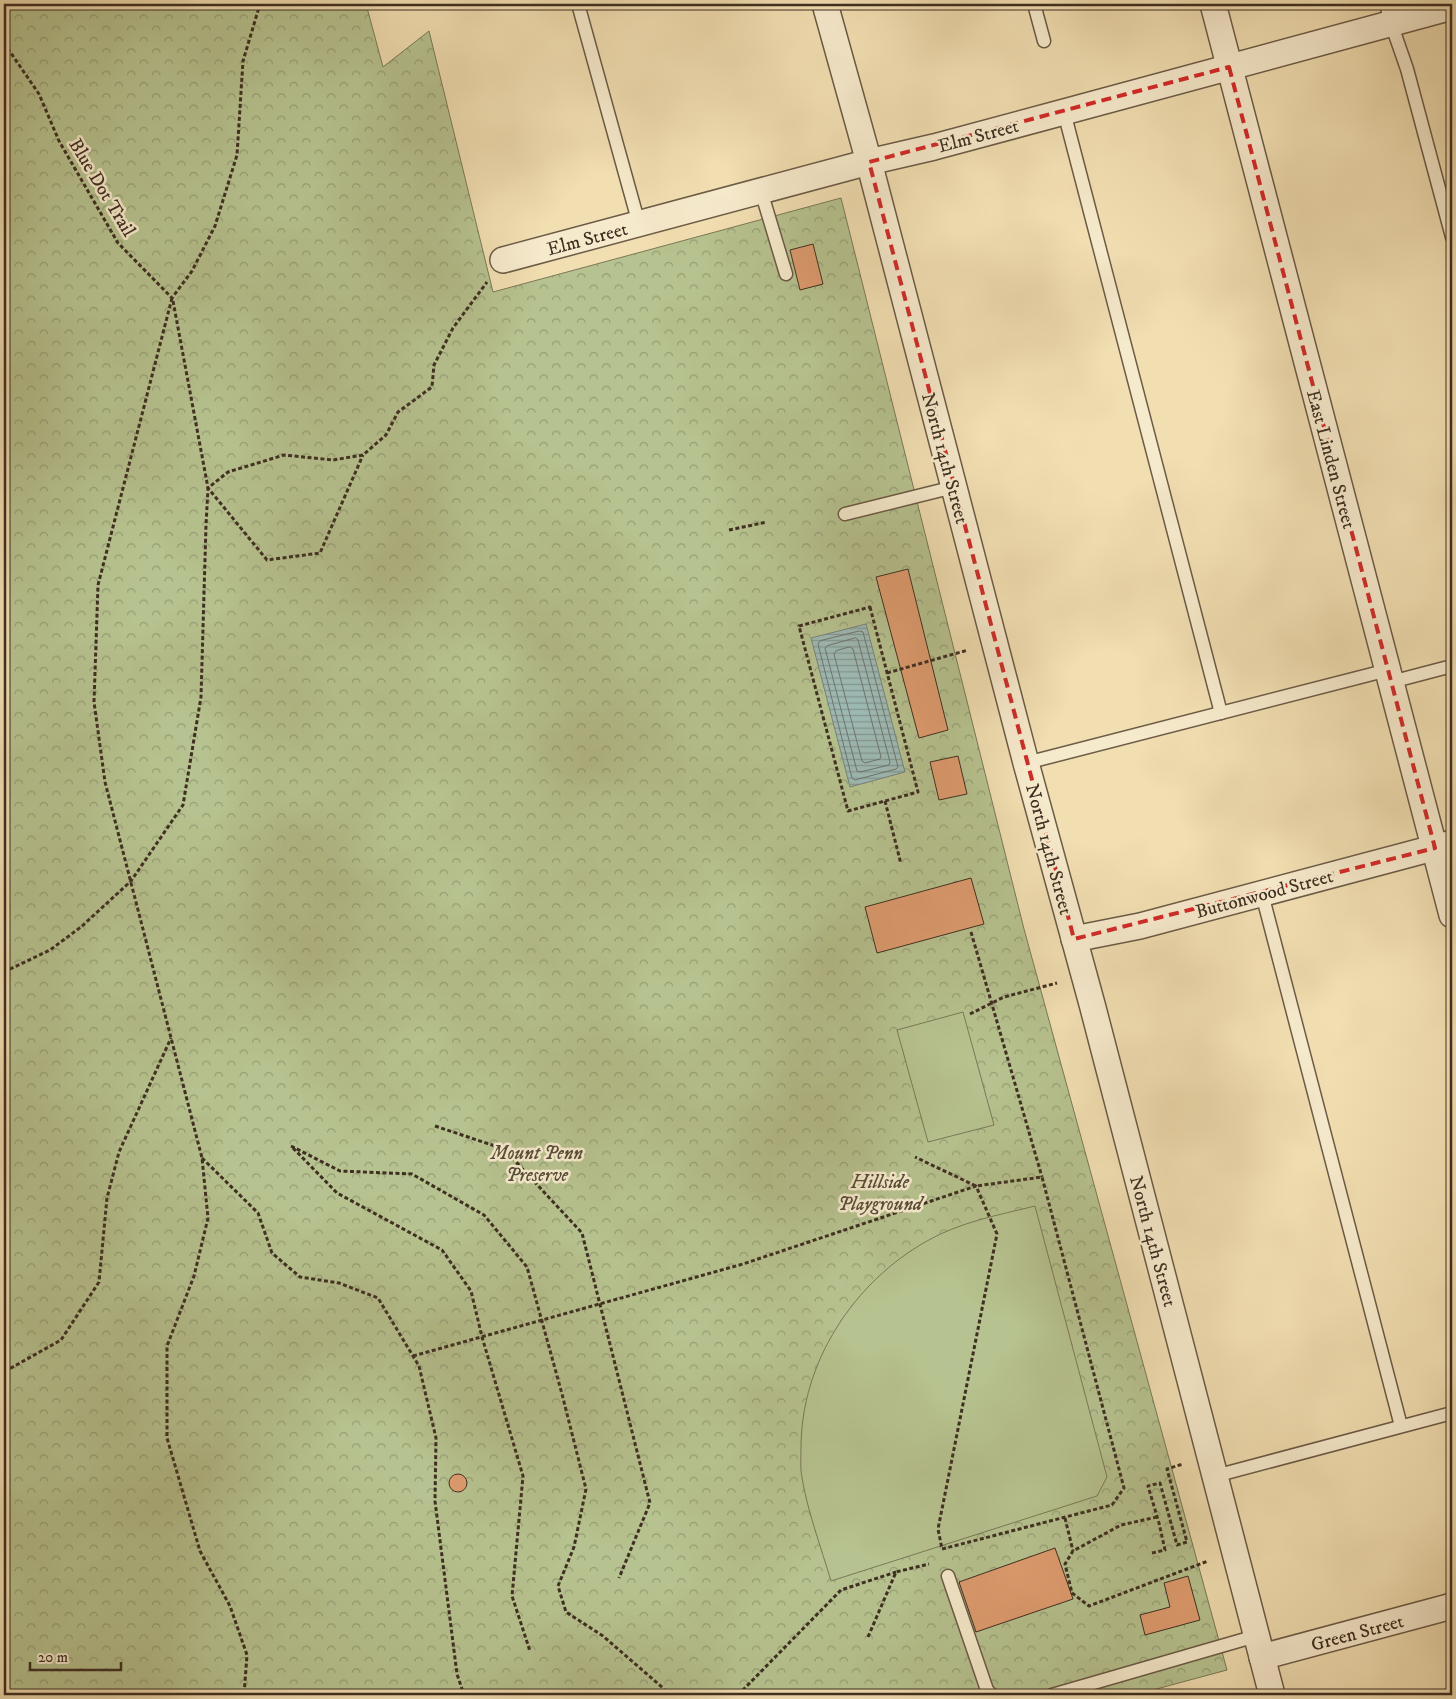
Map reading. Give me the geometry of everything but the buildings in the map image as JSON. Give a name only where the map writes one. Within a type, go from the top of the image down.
[{"type":"street","name":"North 14th Street","points":[[825,4],[869,162],[1272,1695]]},
{"type":"street","name":"East Linden Street","points":[[1213,4],[1389,676],[1443,846],[1452,914]]},
{"type":"street","name":"Elm Street","points":[[504,260],[1229,67],[1388,13],[1452,7]]},
{"type":"street","name":"Buttonwood Street","points":[[1074,939],[1140,926],[1443,846]]},
{"type":"street","name":"Green Street","points":[[1259,1646],[1452,1606]]},
{"type":"lane","points":[[578,4],[639,224]]},
{"type":"lane","points":[[1034,4],[1044,42]]},
{"type":"lane","points":[[1388,13],[1407,69],[1452,237]]},
{"type":"lane","points":[[1064,112],[1221,713]]},
{"type":"lane","points":[[761,191],[786,274]]},
{"type":"lane","points":[[846,514],[954,487]]},
{"type":"lane","points":[[1026,763],[1221,713],[1389,676],[1452,666]]},
{"type":"lane","points":[[1262,894],[1401,1426]]},
{"type":"lane","points":[[1212,1466],[1401,1426],[1452,1413]]},
{"type":"lane","points":[[948,1576],[987,1690],[992,1695]]},
{"type":"lane","points":[[1052,1695],[1259,1646]]},
{"type":"path","points":[[244,1695],[247,1655],[230,1606],[200,1551],[167,1438],[167,1346],[194,1276],[208,1218],[202,1158],[105,782],[94,702],[98,585],[172,298],[192,271],[215,226],[237,155],[243,61],[260,4]]},
{"type":"path","name":"Blue Dot Trail","points":[[4,43],[39,94],[59,141],[118,243],[172,298]]},
{"type":"path","points":[[208,488],[267,560],[320,553],[363,455],[386,435],[398,412],[432,387],[434,364],[453,328],[504,260]]},
{"type":"path","points":[[4,972],[50,950],[81,927],[131,881],[183,805],[202,697],[208,488],[172,298]]},
{"type":"path","points":[[208,488],[228,472],[284,455],[332,460],[363,455]]},
{"type":"path","points":[[729,530],[767,522]]},
{"type":"path","points":[[870,607],[887,674],[918,792],[848,811],[799,626],[870,607]]},
{"type":"path","points":[[887,674],[963,651]]},
{"type":"path","points":[[885,801],[901,864]]},
{"type":"path","points":[[915,1157],[976,1186],[997,1234],[938,1529],[942,1549],[1112,1505],[1124,1488],[1042,1176],[971,932]]},
{"type":"path","points":[[970,1014],[1004,997],[1038,988]]},
{"type":"path","points":[[4,1370],[61,1340],[99,1282],[107,1198],[119,1152],[171,1038]]},
{"type":"path","points":[[435,1126],[504,1149],[582,1233],[650,1503],[619,1578]]},
{"type":"path","points":[[530,1652],[512,1596],[523,1476],[482,1337],[471,1291],[442,1250],[337,1193],[290,1146],[340,1170],[412,1174],[484,1215],[527,1267],[586,1489],[574,1547],[558,1586],[566,1612],[603,1636],[663,1688],[668,1695]]},
{"type":"path","points":[[202,1158],[258,1213],[272,1253],[300,1277],[339,1283],[378,1298],[419,1366],[436,1438],[435,1502],[458,1674],[464,1695]]},
{"type":"path","points":[[413,1356],[743,1264],[976,1186],[1042,1176]]},
{"type":"path","points":[[1152,1553],[1165,1550],[1148,1486],[1160,1483],[1177,1545],[1187,1542],[1167,1469],[1212,1466]]},
{"type":"path","points":[[1157,1516],[1122,1525],[1073,1551],[1065,1564],[1072,1593],[1089,1606],[1188,1569]]},
{"type":"path","points":[[1065,1518],[1073,1551]]},
{"type":"path","points":[[738,1695],[841,1590],[896,1572],[935,1562]]},
{"type":"path","points":[[868,1637],[896,1572]]},
{"type":"highlighted area","points":[[1229,67],[1435,848],[1074,939],[869,162]]},
{"type":"green space","name":"Mount Penn Preserve","points":[[4,4],[366,4],[383,67],[429,31],[493,292],[841,198],[1024,929],[1227,1670],[1134,1695],[4,1695]]},
{"type":"green space","points":[[963,1012],[994,1125],[928,1142],[897,1030]]},
{"type":"green space","points":[[1035,1206],[1107,1477],[1097,1496],[831,1581],[805,1491],[801,1471],[801,1448],[803,1416],[810,1385],[822,1356],[837,1328],[855,1302],[877,1279],[901,1258],[927,1241],[966,1224]]},
{"type":"water","points":[[866,624],[905,772],[850,787],[811,638]]},
{"type":"park label","name":"Hillside Playground","points":[[880,1192]]}]
